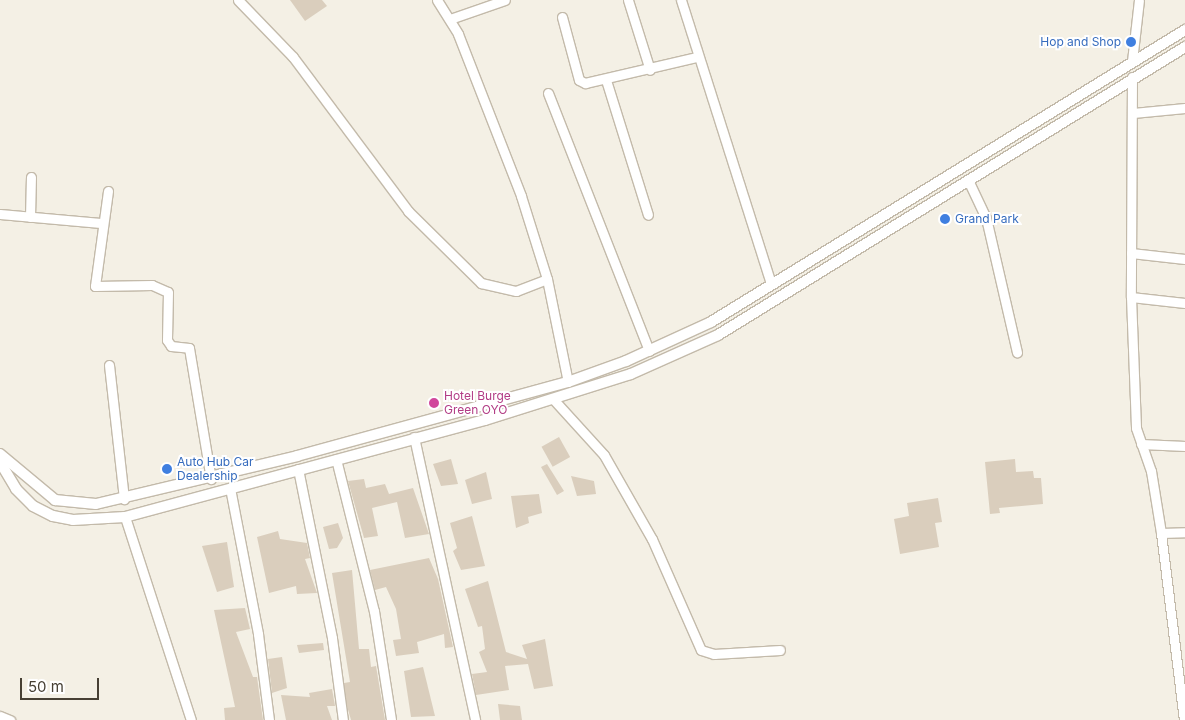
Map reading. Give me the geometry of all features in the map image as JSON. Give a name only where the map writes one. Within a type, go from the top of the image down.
[{"type":"street","points":[[238,0],[294,57],[408,211],[481,283],[516,291],[547,279]]},
{"type":"street","points":[[437,0],[450,19],[521,196],[547,279],[568,382]]},
{"type":"street","points":[[450,19],[505,0]]},
{"type":"street","points":[[628,0],[650,70]]},
{"type":"street","points":[[681,0],[697,57],[771,284]]},
{"type":"street","points":[[1132,61],[1139,0]]},
{"type":"street","points":[[562,17],[579,80],[606,80],[697,57]]},
{"type":"street","points":[[0,454],[55,500],[76,504],[124,500],[211,479],[568,382],[649,351],[696,330],[1185,30]]},
{"type":"street","points":[[0,462],[16,489],[33,506],[53,516],[73,520],[125,517],[554,400],[631,374],[703,343],[1132,77],[1185,47]]},
{"type":"street","points":[[1132,77],[1131,296],[1140,444],[1151,471],[1161,533],[1184,720]]},
{"type":"street","points":[[606,80],[648,215]]},
{"type":"street","points":[[548,93],[649,351]]},
{"type":"street","points":[[1133,112],[1185,108]]},
{"type":"street","points":[[30,216],[31,177]]},
{"type":"street","points":[[968,180],[986,218],[1017,352]]},
{"type":"street","points":[[108,191],[101,223],[95,286],[152,285],[168,292],[167,340],[171,346],[189,348],[211,479]]},
{"type":"street","points":[[0,214],[101,223]]},
{"type":"street","points":[[1131,253],[1185,259]]},
{"type":"street","points":[[1131,296],[1185,303]]},
{"type":"street","points":[[109,365],[124,500]]},
{"type":"street","points":[[554,400],[604,455],[652,539],[701,650],[714,654],[780,650]]},
{"type":"street","points":[[414,437],[475,720]]},
{"type":"street","points":[[1140,444],[1185,446]]},
{"type":"street","points":[[336,460],[374,611],[391,720]]},
{"type":"street","points":[[298,469],[332,638],[343,720]]},
{"type":"street","points":[[230,488],[258,634],[269,720]]},
{"type":"street","points":[[125,517],[191,720]]},
{"type":"street","points":[[1161,533],[1185,532]]},
{"type":"street","points":[[0,716],[10,720]]},
{"type":"building","points":[[290,0],[322,0],[327,6],[305,21]]},
{"type":"building","points":[[559,437],[570,457],[553,467],[542,447]]},
{"type":"building","points":[[451,459],[458,484],[441,486],[433,464]]},
{"type":"building","points":[[1015,459],[1016,472],[1033,471],[1034,478],[1041,478],[1043,504],[999,508],[1000,513],[990,514],[985,462]]},
{"type":"building","points":[[547,464],[564,491],[557,495],[541,467]]},
{"type":"building","points":[[486,472],[492,499],[472,504],[465,480]]},
{"type":"building","points":[[571,476],[594,481],[596,494],[577,496]]},
{"type":"building","points":[[364,479],[366,488],[385,484],[389,494],[413,488],[429,534],[405,538],[397,502],[372,508],[378,536],[364,538],[348,481]]},
{"type":"building","points":[[539,494],[542,513],[528,517],[529,523],[516,528],[511,496]]},
{"type":"building","points":[[938,498],[942,522],[935,523],[939,547],[900,554],[894,519],[909,516],[907,503]]},
{"type":"building","points":[[472,516],[485,566],[461,570],[453,551],[457,548],[450,523]]},
{"type":"building","points":[[338,523],[343,538],[337,548],[329,549],[323,527]]},
{"type":"building","points":[[278,531],[280,539],[307,543],[310,558],[305,559],[317,593],[297,594],[296,586],[269,593],[257,537]]},
{"type":"building","points":[[227,542],[234,587],[217,592],[202,546]]},
{"type":"building","points":[[429,558],[438,579],[453,647],[445,648],[444,634],[417,642],[419,653],[396,656],[393,640],[401,639],[396,609],[386,587],[375,590],[370,570]]},
{"type":"building","points":[[352,570],[359,649],[369,649],[371,667],[376,666],[385,720],[351,720],[347,706],[344,683],[350,682],[332,573]]},
{"type":"building","points":[[488,581],[506,652],[527,659],[522,645],[545,639],[553,686],[534,689],[528,664],[505,666],[509,690],[476,695],[472,674],[487,672],[479,652],[485,649],[482,626],[478,627],[465,589]]},
{"type":"building","points":[[245,608],[250,629],[236,632],[253,677],[257,677],[263,720],[225,720],[224,708],[235,707],[214,610]]},
{"type":"building","points":[[323,643],[324,650],[299,653],[297,645]]},
{"type":"building","points":[[282,657],[287,688],[272,693],[268,659]]},
{"type":"building","points":[[423,667],[435,716],[411,717],[404,671]]},
{"type":"building","points":[[332,689],[335,706],[327,706],[332,720],[286,720],[281,695],[310,697],[309,693]]},
{"type":"building","points":[[498,704],[520,706],[522,720],[500,720]]},
{"type":"place","name":"Hop and Shop","points":[[1131,42]]},
{"type":"place","name":"Grand Park","points":[[945,219]]},
{"type":"place","name":"Hotel Burge Green OYO","points":[[434,403]]},
{"type":"place","name":"Auto Hub Car Dealership","points":[[167,469]]}]
